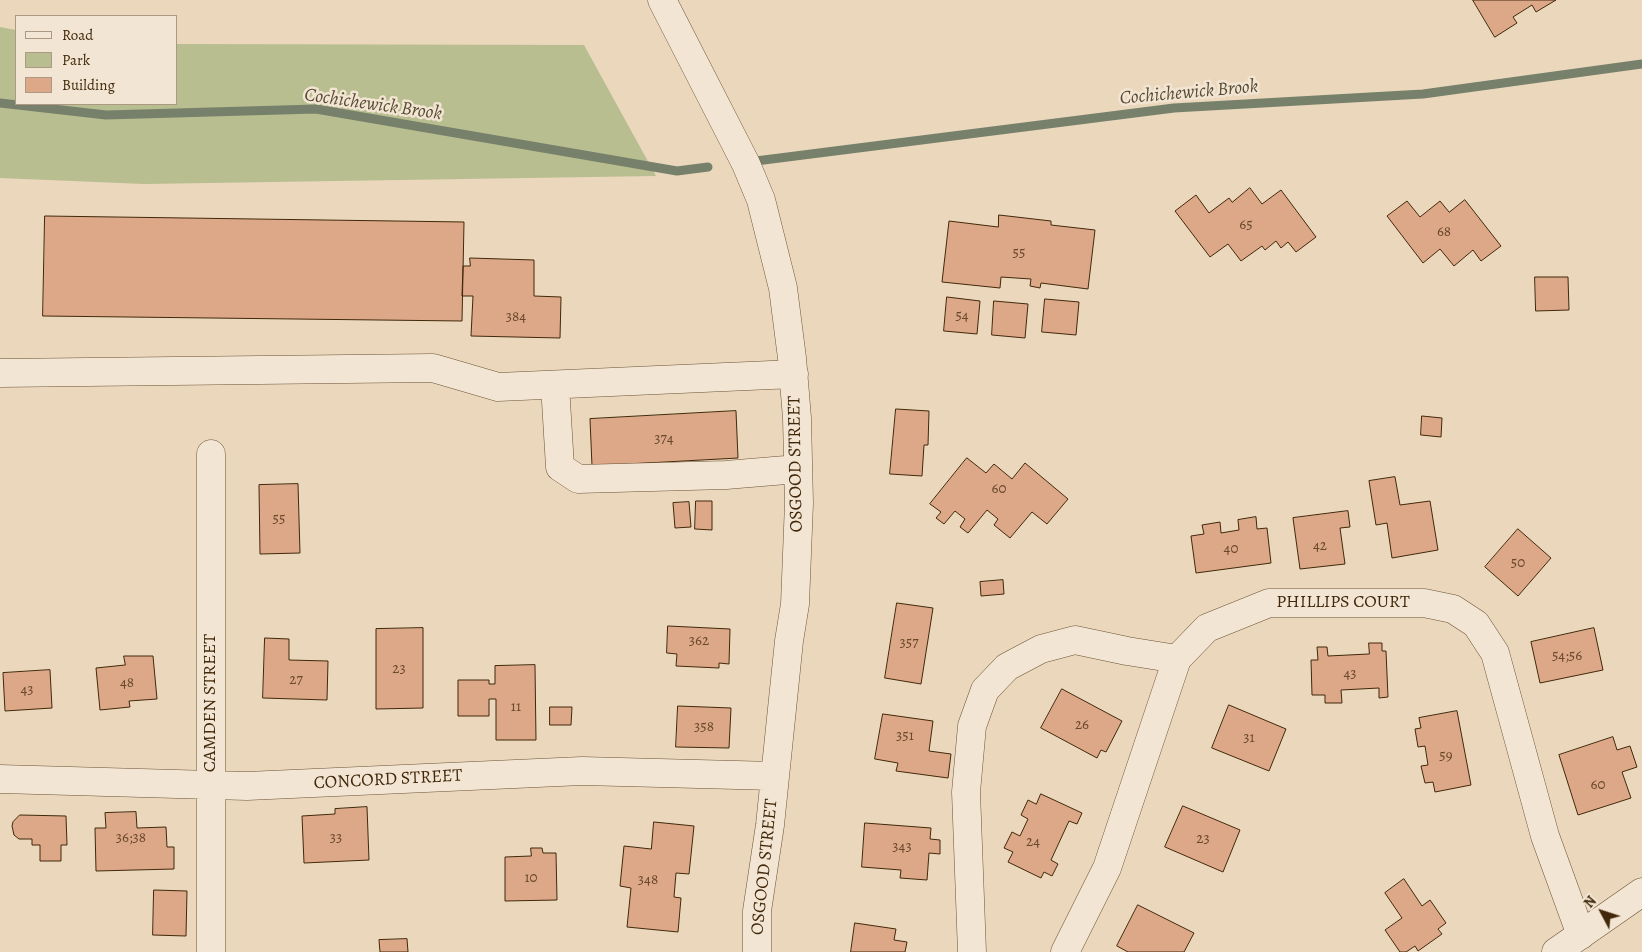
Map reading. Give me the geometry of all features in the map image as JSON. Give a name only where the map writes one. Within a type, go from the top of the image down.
[{"type":"street","name":"OSGOOD STREET","points":[[662,0],[738,148],[761,200],[783,288],[794,374],[799,503],[795,604],[788,641],[770,825],[756,911],[757,952]]},
{"type":"street","points":[[0,373],[433,368],[498,388],[794,374]]},
{"type":"street","points":[[555,385],[560,467],[578,479],[726,476],[798,470]]},
{"type":"street","name":"CAMDEN STREET","points":[[211,454],[211,952]]},
{"type":"street","name":"PHILLIPS COURT","points":[[1065,952],[1108,868],[1177,659],[1207,628],[1269,603],[1424,603],[1453,609],[1476,624],[1495,653],[1545,836],[1581,935]]},
{"type":"street","points":[[972,952],[966,792],[972,726],[985,690],[1007,667],[1041,649],[1076,640],[1126,651],[1177,659]]},
{"type":"street","name":"CONCORD STREET","points":[[0,779],[246,786],[582,771],[775,776]]},
{"type":"street","points":[[1556,952],[1642,892]]},
{"type":"green space","points":[[0,27],[15,30],[15,105],[178,105],[178,44],[584,45],[656,176],[144,184],[0,178]]},
{"type":"building","points":[[1473,0],[1556,0],[1536,12],[1532,5],[1513,17],[1517,23],[1495,37]]},
{"type":"building","points":[[1250,188],[1262,204],[1281,190],[1316,237],[1296,252],[1288,242],[1281,248],[1276,241],[1265,250],[1262,246],[1241,261],[1228,244],[1210,257],[1175,211],[1196,195],[1209,213],[1229,198],[1232,202]]},
{"type":"building","points":[[1465,200],[1501,246],[1481,261],[1473,250],[1454,266],[1440,249],[1423,263],[1387,216],[1407,201],[1420,217],[1440,201],[1449,212]]},
{"type":"building","points":[[999,215],[1051,221],[1051,225],[1095,230],[1088,289],[1041,283],[1040,288],[1030,286],[1031,279],[1001,277],[1000,288],[942,282],[949,221],[998,227]]},
{"type":"building","points":[[45,216],[464,222],[462,321],[43,316]]},
{"type":"building","points":[[470,258],[534,260],[534,296],[561,297],[560,338],[471,336],[473,296],[462,296],[463,266],[470,266]]},
{"type":"building","points":[[1535,277],[1568,277],[1569,310],[1536,311]]},
{"type":"building","points":[[947,297],[980,301],[977,334],[944,331]]},
{"type":"building","points":[[1045,299],[1079,302],[1076,335],[1042,332]]},
{"type":"building","points":[[994,301],[1028,304],[1025,338],[992,335]]},
{"type":"building","points":[[896,409],[929,411],[928,445],[924,445],[922,476],[890,474]]},
{"type":"building","points":[[736,411],[738,458],[592,466],[590,419]]},
{"type":"building","points":[[1422,416],[1442,418],[1441,437],[1421,435]]},
{"type":"building","points":[[967,458],[986,473],[994,464],[1012,479],[1025,463],[1068,499],[1047,524],[1032,512],[1010,538],[994,525],[998,519],[987,510],[968,533],[960,527],[965,519],[955,511],[944,524],[936,518],[941,512],[930,504]]},
{"type":"building","points":[[1395,477],[1400,505],[1430,501],[1438,550],[1392,558],[1387,523],[1376,525],[1369,481]]},
{"type":"building","points":[[298,484],[300,553],[260,554],[259,485]]},
{"type":"building","points":[[696,501],[712,501],[712,530],[695,529]]},
{"type":"building","points":[[689,502],[691,527],[675,528],[673,503]]},
{"type":"building","points":[[1348,511],[1350,527],[1340,528],[1345,564],[1300,569],[1293,518]]},
{"type":"building","points":[[1256,517],[1257,529],[1267,528],[1271,563],[1196,573],[1191,536],[1204,534],[1202,525],[1220,522],[1221,533],[1239,530],[1238,520]]},
{"type":"building","points":[[1518,529],[1551,558],[1518,596],[1485,567]]},
{"type":"building","points":[[1003,580],[1004,594],[981,596],[980,582]]},
{"type":"building","points":[[897,603],[933,608],[921,684],[885,678]]},
{"type":"building","points":[[668,626],[730,629],[729,664],[719,663],[719,668],[676,666],[677,654],[667,653]]},
{"type":"building","points":[[423,628],[423,708],[376,709],[376,629]]},
{"type":"building","points":[[1594,628],[1603,670],[1540,683],[1531,642]]},
{"type":"building","points":[[265,638],[289,639],[289,660],[328,661],[327,700],[263,698]]},
{"type":"building","points":[[1369,643],[1382,643],[1382,651],[1386,651],[1388,697],[1379,698],[1379,688],[1341,690],[1342,703],[1325,703],[1325,695],[1312,695],[1311,660],[1318,660],[1317,647],[1327,647],[1328,656],[1369,654]]},
{"type":"building","points":[[124,656],[153,656],[157,699],[129,701],[130,707],[100,710],[96,668],[125,665]]},
{"type":"building","points":[[535,665],[536,740],[496,740],[496,699],[489,699],[489,716],[458,716],[458,680],[489,680],[489,684],[495,684],[495,666]]},
{"type":"building","points":[[50,670],[52,708],[5,711],[3,673]]},
{"type":"building","points":[[1062,689],[1122,721],[1106,752],[1101,750],[1097,758],[1041,728]]},
{"type":"building","points":[[1229,705],[1286,729],[1269,771],[1212,748]]},
{"type":"building","points":[[678,706],[731,708],[729,748],[676,747]]},
{"type":"building","points":[[550,707],[572,707],[571,725],[550,725]]},
{"type":"building","points":[[1457,711],[1471,785],[1435,792],[1433,782],[1425,783],[1421,766],[1428,765],[1425,746],[1418,747],[1415,729],[1421,728],[1419,718]]},
{"type":"building","points":[[883,714],[933,721],[929,751],[951,754],[948,778],[896,771],[898,763],[875,759]]},
{"type":"building","points":[[1613,737],[1617,750],[1630,746],[1637,767],[1622,772],[1631,798],[1578,815],[1559,755]]},
{"type":"building","points":[[1041,794],[1082,813],[1077,824],[1069,821],[1051,860],[1058,864],[1052,876],[1044,872],[1041,878],[1008,862],[1013,852],[1004,848],[1012,832],[1020,836],[1028,819],[1021,815],[1028,800],[1036,804]]},
{"type":"building","points":[[1183,806],[1240,830],[1223,872],[1165,847]]},
{"type":"building","points":[[367,807],[369,860],[304,863],[302,816],[335,814],[335,809]]},
{"type":"building","points":[[136,812],[137,828],[166,827],[167,847],[174,847],[174,869],[96,871],[95,828],[106,828],[105,813]]},
{"type":"building","points":[[20,815],[66,816],[67,845],[61,845],[61,861],[40,861],[40,845],[32,845],[32,839],[19,839],[14,835],[13,822]]},
{"type":"building","points":[[654,822],[694,826],[689,874],[676,873],[674,897],[681,898],[678,932],[627,927],[631,888],[620,886],[624,846],[651,849]]},
{"type":"building","points":[[865,823],[931,828],[930,839],[940,840],[940,854],[929,853],[927,880],[900,878],[901,870],[862,867]]},
{"type":"building","points":[[531,848],[542,848],[543,853],[556,853],[557,900],[505,901],[505,857],[531,856]]},
{"type":"building","points":[[1404,879],[1422,906],[1430,900],[1446,923],[1438,929],[1442,934],[1418,951],[1415,946],[1406,952],[1400,952],[1385,930],[1402,918],[1385,893]]},
{"type":"building","points":[[154,890],[187,891],[186,936],[153,935]]},
{"type":"building","points":[[1138,905],[1194,933],[1184,952],[1128,952],[1117,946]]},
{"type":"building","points":[[855,923],[896,929],[894,940],[907,942],[905,952],[851,952]]},
{"type":"building","points":[[407,939],[408,952],[380,952],[379,940]]},
{"type":"waterway","name":"Cochichewick Brook","points":[[748,162],[1174,108],[1423,94],[1642,64]]},
{"type":"waterway","name":"Cochichewick Brook","points":[[0,103],[15,105]]},
{"type":"waterway","name":"Cochichewick Brook","points":[[18,105],[106,115],[316,109],[677,171],[708,167]]}]
